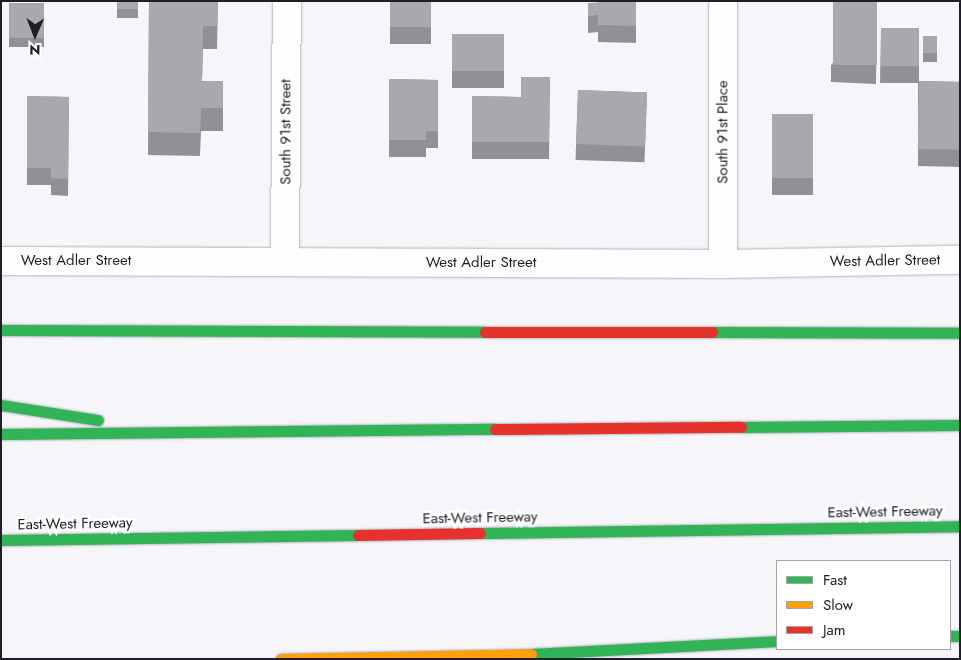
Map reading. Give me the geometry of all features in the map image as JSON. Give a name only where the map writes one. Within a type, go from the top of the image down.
[{"type":"highway","points":[[1,330],[960,333]]},
{"type":"highway","points":[[1,405],[173,433]]},
{"type":"highway","points":[[1,434],[960,424]]},
{"type":"highway","name":"East-West Freeway","points":[[1,540],[960,526]]},
{"type":"highway","points":[[281,659],[592,653],[776,641]]},
{"type":"highway","points":[[592,653],[638,659]]},
{"type":"street","name":"South 91st Street","points":[[285,262],[287,1]]},
{"type":"street","name":"South 91st Place","points":[[723,1],[723,264]]},
{"type":"street","name":"West Adler Street","points":[[1,261],[723,264],[960,260]]},
{"type":"building","points":[[117,1],[138,1],[138,9],[117,9]]},
{"type":"building","points":[[149,1],[218,1],[217,26],[203,26],[202,81],[223,81],[223,108],[201,108],[200,133],[148,132]]},
{"type":"building","points":[[390,1],[431,1],[431,27],[390,27]]},
{"type":"building","points":[[598,1],[636,1],[636,26],[598,25],[598,15],[588,16],[588,3],[598,3]]},
{"type":"building","points":[[833,1],[877,1],[877,65],[833,65]]},
{"type":"building","points":[[9,3],[44,3],[44,38],[9,38]]},
{"type":"building","points":[[881,28],[919,28],[919,66],[881,66]]},
{"type":"building","points":[[452,34],[504,34],[504,71],[452,71]]},
{"type":"building","points":[[923,36],[937,36],[937,53],[923,53]]},
{"type":"building","points":[[521,77],[550,77],[549,142],[472,142],[472,96],[521,97]]},
{"type":"building","points":[[389,79],[438,80],[438,131],[426,131],[426,140],[389,140]]},
{"type":"building","points":[[919,81],[960,82],[959,150],[918,149]]},
{"type":"building","points":[[578,90],[647,92],[645,146],[576,144]]},
{"type":"building","points":[[27,96],[69,97],[68,179],[51,178],[51,168],[27,168]]},
{"type":"building","points":[[772,114],[813,114],[813,178],[772,178]]},
{"type":"traffic: fast","points":[[1,330],[485,332]]},
{"type":"traffic: fast","points":[[712,332],[960,333]]},
{"type":"traffic: fast","points":[[1,405],[98,420]]},
{"type":"traffic: fast","points":[[741,427],[960,425]]},
{"type":"traffic: fast","points":[[1,434],[495,429]]},
{"type":"traffic: fast","points":[[480,533],[960,526]]},
{"type":"traffic: fast","points":[[1,540],[358,535]]},
{"type":"traffic: fast","points":[[951,636],[960,636]]},
{"type":"traffic: fast","points":[[531,654],[776,641]]},
{"type":"traffic: slow","points":[[281,659],[531,654]]},
{"type":"traffic: jam","points":[[485,332],[712,332]]},
{"type":"traffic: jam","points":[[495,429],[741,427]]},
{"type":"traffic: jam","points":[[358,535],[480,533]]}]
